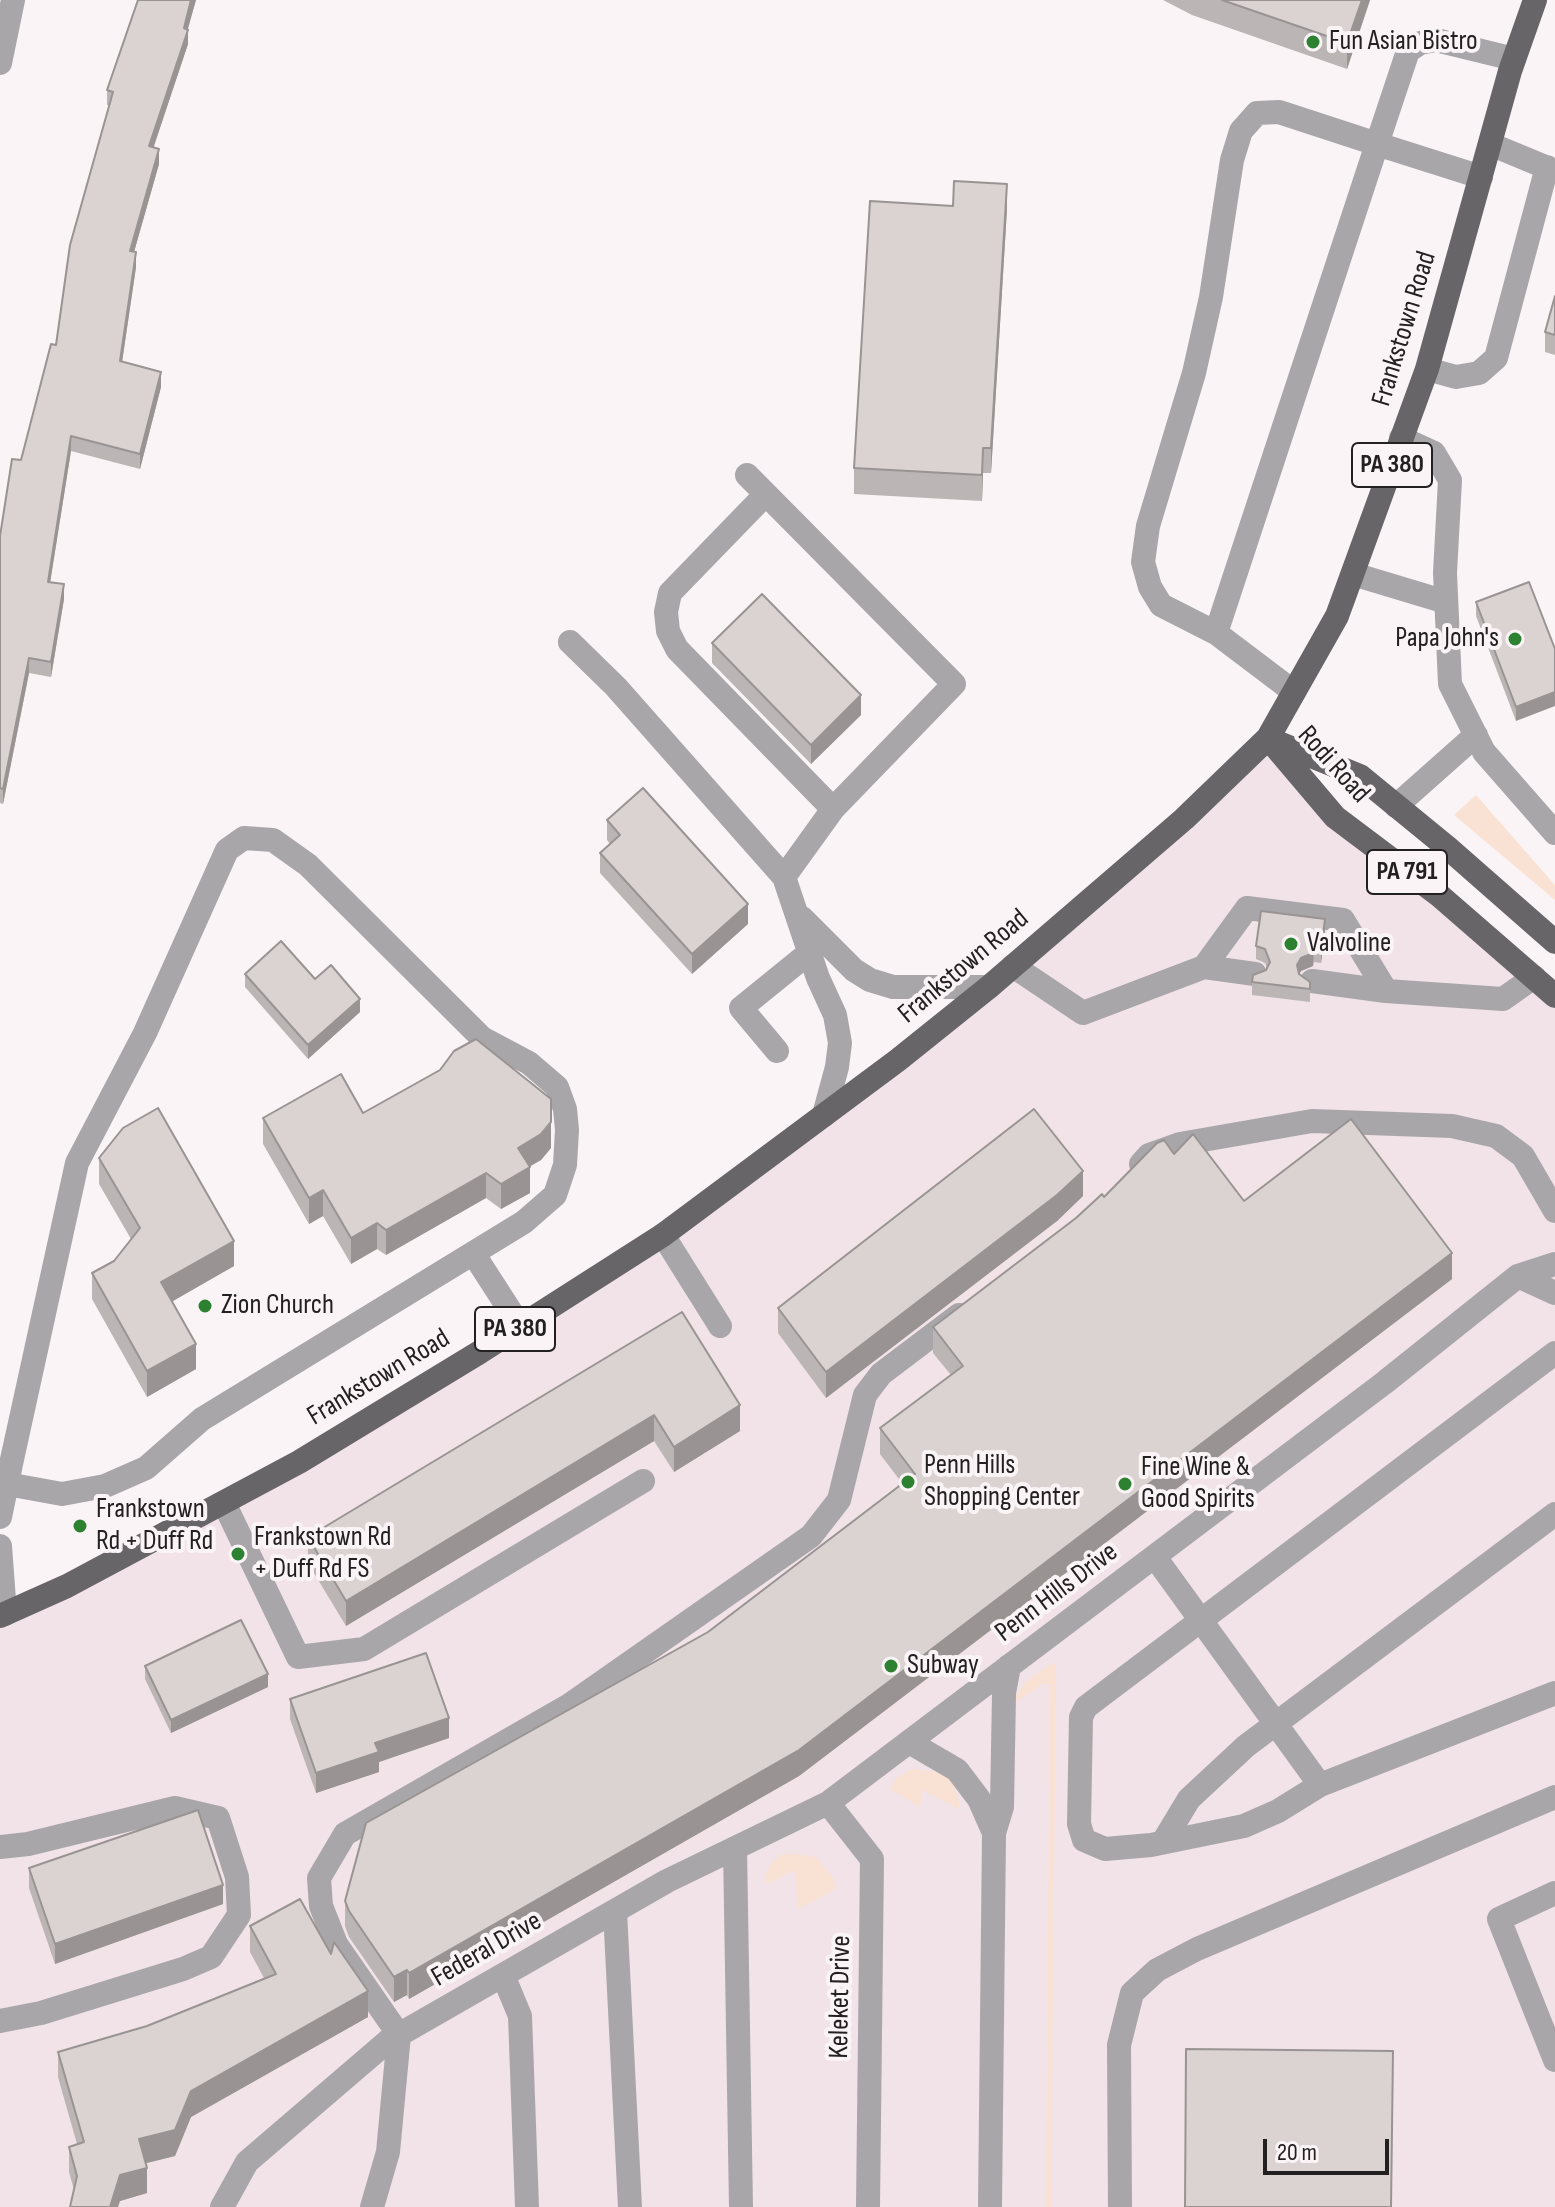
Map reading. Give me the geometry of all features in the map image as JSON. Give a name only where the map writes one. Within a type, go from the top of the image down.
[{"type":"main road","name":"Frankstown Road","points":[[3,1615],[67,1586],[299,1462],[663,1235],[989,987],[1184,819],[1268,738],[1337,616],[1353,574],[1427,369],[1514,59],[1535,0]]},
{"type":"main road","name":"Rodi Road","points":[[1268,738],[1360,776],[1555,942]]},
{"type":"main road","name":"Rodi Road","points":[[1268,738],[1335,817],[1440,896],[1555,996]]},
{"type":"street","points":[[0,63],[13,0]]},
{"type":"street","points":[[1216,633],[1408,51],[1420,43],[1436,40],[1514,59]]},
{"type":"street","points":[[1294,692],[1216,633],[1161,605],[1150,587],[1143,562],[1148,526],[1194,373],[1211,297],[1232,160],[1241,131],[1257,113],[1279,112],[1481,177]]},
{"type":"street","points":[[1427,369],[1456,377],[1479,373],[1496,358],[1551,169],[1490,144]]},
{"type":"street","points":[[1401,438],[1434,453],[1450,480],[1446,602],[1450,684],[1484,752],[1555,833]]},
{"type":"street","points":[[747,475],[954,684],[833,809],[784,877]]},
{"type":"street","points":[[766,494],[670,593],[666,612],[668,631],[677,649],[833,809]]},
{"type":"street","points":[[1353,574],[1446,602]]},
{"type":"street","points":[[570,642],[616,687],[784,877],[818,978],[835,1015],[840,1043],[824,1115]]},
{"type":"street","points":[[1396,806],[1476,735]]},
{"type":"street","points":[[0,1517],[7,1484],[77,1163],[145,1033],[227,850],[244,838],[273,840],[308,865],[482,1038],[529,1063],[557,1087],[565,1109],[567,1130],[565,1165],[555,1195],[524,1222],[202,1419],[146,1468],[105,1486],[62,1494],[7,1484]]},
{"type":"street","points":[[1204,967],[1247,908],[1343,920],[1386,991]]},
{"type":"street","points":[[798,914],[854,970],[870,980],[893,987],[989,987]]},
{"type":"street","points":[[777,1051],[741,1008],[810,952]]},
{"type":"street","points":[[1013,966],[1083,1013],[1204,967],[1255,974]]},
{"type":"street","points":[[1312,981],[1386,991],[1503,999],[1534,977]]},
{"type":"street","points":[[1128,1177],[1149,1155],[1180,1144],[1312,1121],[1452,1126],[1496,1136],[1523,1156],[1555,1211]]},
{"type":"street","points":[[663,1235],[720,1326]]},
{"type":"street","points":[[473,1253],[520,1326]]},
{"type":"street","name":"Penn Hills Drive","points":[[828,1803],[1384,1383],[1518,1276],[1555,1264]]},
{"type":"street","points":[[1518,1276],[1554,1295]]},
{"type":"street","points":[[372,2207],[388,2152],[399,2035],[336,1944],[321,1906],[319,1878],[345,1834],[568,1706],[811,1536],[839,1500],[865,1395],[881,1374],[980,1298]]},
{"type":"street","points":[[1555,1353],[1086,1707],[1081,1717],[1079,1824],[1084,1840],[1105,1849],[1163,1842],[1244,1826],[1278,1811],[1320,1785],[1555,1693]]},
{"type":"street","points":[[224,1503],[298,1657],[364,1649],[643,1481]]},
{"type":"street","points":[[1163,1842],[1189,1799],[1212,1774],[1275,1722],[1555,1514]]},
{"type":"street","points":[[0,1546],[3,1615]]},
{"type":"street","points":[[1155,1557],[1320,1785]]},
{"type":"street","points":[[990,2207],[994,1833],[1002,1807],[1004,1693],[1009,1666]]},
{"type":"street","points":[[909,1742],[957,1770],[979,1799],[994,1833]]},
{"type":"street","points":[[1120,2207],[1119,2045],[1132,1993],[1157,1970],[1197,1949],[1555,1797]]},
{"type":"street","name":"Federal Drive","points":[[222,2207],[247,2162],[388,2041],[667,1881],[828,1803]]},
{"type":"street","name":"Keleket Drive","points":[[828,1803],[872,1859],[868,2207]]},
{"type":"street","points":[[0,1847],[41,1841],[175,1808],[218,1818],[237,1877],[239,1915],[211,1957],[183,1969],[41,2013],[0,2021]]},
{"type":"street","points":[[735,1848],[741,2207]]},
{"type":"street","points":[[1555,1893],[1499,1919],[1555,2060]]},
{"type":"street","points":[[615,1911],[630,2207]]},
{"type":"street","points":[[503,1975],[520,2016],[527,2207]]},
{"type":"shaded area","name":"Penn Hills Shopping Center","points":[[1268,738],[1335,817],[1555,996],[1555,2207],[0,2207],[0,1616],[67,1586],[663,1235],[898,1060]]},
{"type":"shaded area","points":[[1476,795],[1555,885],[1555,900],[1454,815]]},
{"type":"shaded area","points":[[1050,1664],[1056,1664],[1051,2207],[1046,2207],[1050,1684],[1042,1684],[1016,1702],[1014,1698],[1026,1682]]},
{"type":"shaded area","points":[[912,1769],[946,1776],[953,1785],[959,1809],[922,1790],[920,1807],[890,1789],[895,1779]]},
{"type":"shaded area","points":[[781,1855],[816,1857],[833,1878],[836,1889],[798,1909],[795,1870],[765,1885],[765,1876],[772,1862]]},
{"type":"building","points":[[138,0],[191,0],[184,28],[188,30],[149,146],[159,149],[130,251],[136,252],[120,361],[161,372],[140,454],[71,436],[48,582],[64,584],[51,662],[29,658],[3,789],[0,788],[0,536],[12,459],[21,460],[51,344],[56,345],[70,245],[113,92],[107,90]]},
{"type":"building","points":[[1222,0],[1362,0],[1347,43]]},
{"type":"building","points":[[954,181],[1007,184],[991,448],[983,448],[982,475],[854,468],[870,201],[953,206]]},
{"type":"building","points":[[1555,296],[1555,335],[1545,332]]},
{"type":"building","name":"Papa John's","points":[[1529,582],[1555,649],[1555,692],[1516,707],[1476,602]]},
{"type":"building","points":[[762,594],[861,695],[811,745],[712,643]]},
{"type":"building","points":[[643,788],[748,904],[692,954],[600,853],[620,835],[607,820]]},
{"type":"building","name":"Valvoline","points":[[1261,911],[1325,919],[1321,950],[1314,949],[1297,965],[1299,974],[1310,982],[1310,989],[1252,982],[1253,975],[1266,970],[1270,962],[1265,949],[1256,946]]},
{"type":"building","points":[[281,941],[315,979],[331,965],[360,999],[308,1045],[245,974]]},
{"type":"building","points":[[476,1039],[551,1099],[551,1122],[541,1134],[518,1148],[530,1167],[501,1184],[486,1173],[386,1230],[377,1223],[351,1238],[323,1190],[309,1198],[263,1118],[341,1074],[363,1113],[440,1070],[454,1051]]},
{"type":"building","points":[[158,1108],[234,1241],[161,1282],[196,1344],[147,1371],[92,1273],[114,1261],[140,1228],[99,1158],[123,1128]]},
{"type":"building","points":[[1034,1109],[1083,1171],[1057,1195],[826,1372],[778,1308]]},
{"type":"building","points":[[1351,1119],[1452,1253],[799,1750],[409,1973],[407,1970],[394,1977],[345,1901],[366,1823],[708,1632],[915,1474],[880,1428],[963,1366],[933,1327],[1076,1218],[1102,1194],[1104,1197],[1157,1143],[1164,1140],[1174,1154],[1193,1134],[1244,1201]]},
{"type":"building","points":[[682,1312],[740,1405],[674,1447],[654,1415],[346,1601],[308,1537]]},
{"type":"building","points":[[241,1620],[268,1674],[171,1720],[145,1666]]},
{"type":"building","points":[[426,1653],[449,1718],[375,1743],[379,1752],[316,1773],[290,1699]]},
{"type":"building","points":[[198,1810],[223,1885],[55,1944],[29,1868]]},
{"type":"building","points":[[300,1899],[331,1954],[334,1942],[368,1991],[191,2091],[175,2130],[139,2139],[147,2168],[120,2175],[110,2207],[70,2207],[77,2176],[69,2147],[84,2142],[58,2052],[147,2026],[276,1974],[250,1926]]},
{"type":"building","points":[[1186,2049],[1393,2051],[1391,2207],[1185,2207]]},
{"type":"place","name":"Fun Asian Bistro","points":[[1313,42]]},
{"type":"place","name":"Papa John's","points":[[1515,639]]},
{"type":"place","name":"Valvoline","points":[[1291,944]]},
{"type":"place","name":"Zion Church","points":[[205,1306]]},
{"type":"place","name":"Penn Hills Shopping Center","points":[[908,1482]]},
{"type":"place","name":"Fine Wine & Good Spirits","points":[[1125,1484]]},
{"type":"place","name":"Frankstown Rd + Duff Rd","points":[[80,1526]]},
{"type":"place","name":"Frankstown Rd + Duff Rd FS","points":[[238,1554]]},
{"type":"place","name":"Subway","points":[[891,1666]]}]
